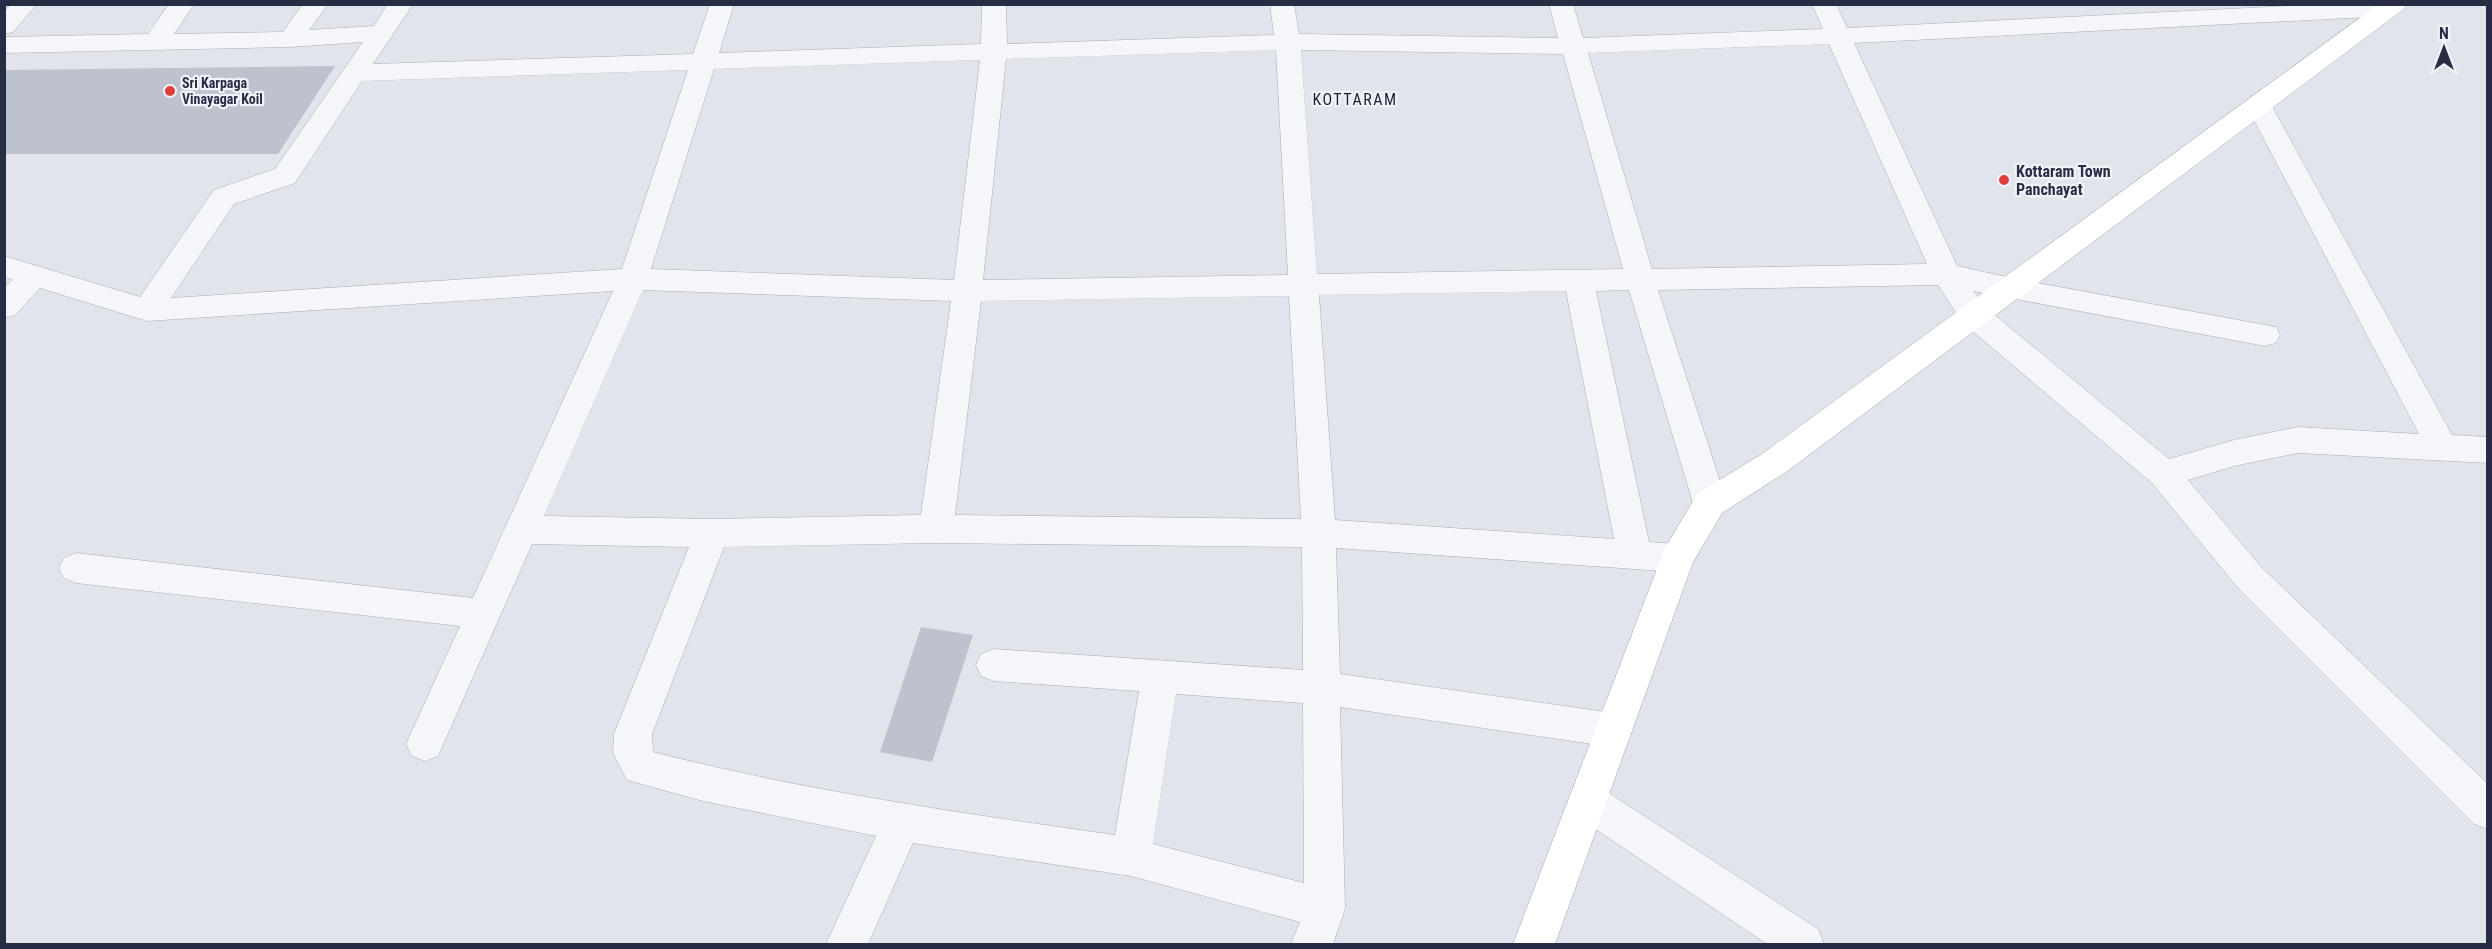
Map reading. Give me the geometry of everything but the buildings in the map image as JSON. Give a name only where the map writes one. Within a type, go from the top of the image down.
[{"type":"main road","points":[[1534,945],[1677,558],[1710,503],[1774,463],[2392,7]]},
{"type":"street","points":[[4,27],[25,4]]},
{"type":"street","points":[[157,40],[182,4]]},
{"type":"street","points":[[290,39],[316,4]]},
{"type":"street","points":[[147,310],[224,197],[285,176],[401,4]]},
{"type":"street","points":[[425,744],[633,279],[722,4]]},
{"type":"street","points":[[936,529],[967,291],[993,51],[994,4]]},
{"type":"street","points":[[1282,4],[1288,42],[1319,533],[1324,909],[1312,945]]},
{"type":"street","points":[[1561,4],[1640,279],[1710,503]]},
{"type":"street","points":[[1824,4],[1946,274],[1974,315],[2164,474],[2250,578],[2487,811]]},
{"type":"street","points":[[355,73],[1288,42],[1572,46],[1838,36],[2187,12],[2392,7]]},
{"type":"street","points":[[4,45],[290,39],[380,33]]},
{"type":"street","points":[[2259,105],[2443,449]]},
{"type":"street","points":[[4,266],[147,310],[633,279],[967,291],[1946,274],[2011,289],[2265,335]]},
{"type":"street","points":[[4,307],[35,275]]},
{"type":"street","points":[[1579,280],[1634,554]]},
{"type":"street","points":[[2164,474],[2234,453],[2298,440],[2487,450]]},
{"type":"street","points":[[521,530],[712,533],[936,529],[1319,533],[1677,558]]},
{"type":"street","points":[[712,533],[633,734],[632,753],[641,767],[691,780],[902,823],[1131,857],[1324,909]]},
{"type":"street","points":[[76,568],[484,614]]},
{"type":"street","points":[[994,665],[1320,688],[1613,730]]},
{"type":"street","points":[[1131,857],[1160,678]]},
{"type":"street","points":[[1587,801],[1803,945]]},
{"type":"street","points":[[847,945],[902,823]]},
{"type":"place","name":"Sri Karpaga Vinayagar Koil","points":[[170,91]]},
{"type":"place","name":"Kottaram Town Panchayat","points":[[2004,180]]},
{"type":"district","name":"KOTTARAM","points":[[1355,99]]}]
